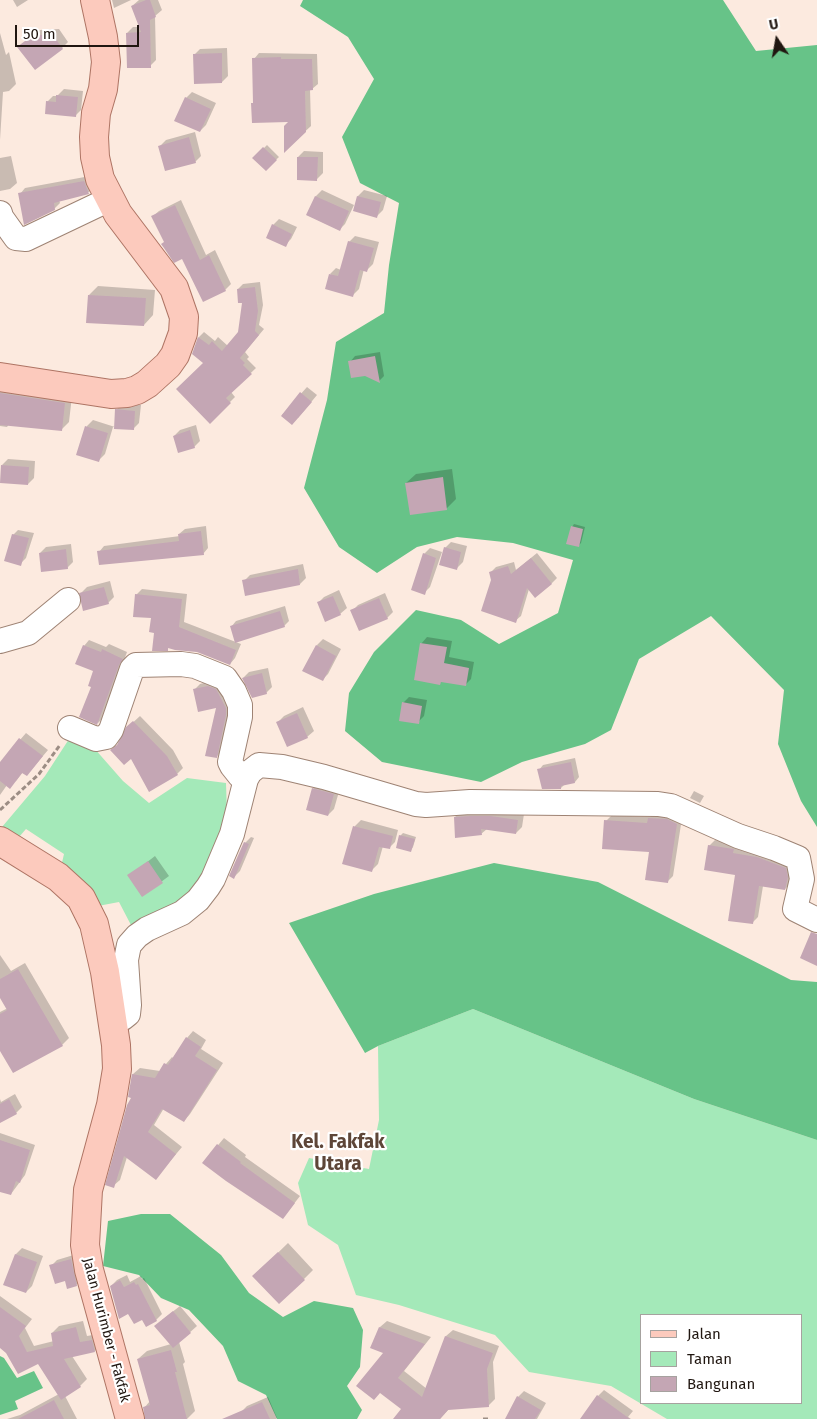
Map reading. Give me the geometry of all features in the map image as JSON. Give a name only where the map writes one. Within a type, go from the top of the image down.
[{"type":"main road","points":[[0,377],[117,394],[137,390],[147,384],[168,365],[179,346],[184,324],[181,304],[174,288],[118,214],[100,179],[95,150],[96,113],[103,89],[106,62],[95,0]]},
{"type":"main road","name":"Jalan Hurimber - Fakfak","points":[[0,841],[58,878],[81,898],[94,924],[105,972],[116,1045],[117,1069],[111,1104],[88,1190],[85,1245],[89,1270],[130,1419]]},
{"type":"street","points":[[0,213],[16,238],[26,239],[110,199]]},
{"type":"street","points":[[0,641],[28,633],[68,600]]},
{"type":"street","points":[[70,728],[96,739],[106,737],[111,730],[132,669],[136,665],[181,664],[195,666],[225,678],[234,691],[240,705],[240,717],[230,763],[240,776],[246,779]]},
{"type":"street","points":[[112,1022],[128,1014],[126,966],[129,945],[136,936],[147,929],[182,913],[198,900],[208,887],[232,834],[246,779],[253,769],[261,765],[282,767],[315,775],[421,805],[470,802],[658,804],[671,806],[738,836],[798,858],[802,879],[795,909],[817,920]]},
{"type":"path","points":[[0,810],[39,774],[70,728]]},
{"type":"path","points":[[483,1419],[488,1419]]},
{"type":"green space","points":[[303,0],[723,0],[756,51],[817,45],[817,827],[801,801],[778,744],[784,690],[711,616],[639,659],[611,730],[585,744],[522,762],[481,782],[382,762],[345,731],[349,693],[374,652],[416,610],[461,620],[499,644],[558,613],[573,560],[513,543],[457,537],[417,547],[377,573],[339,547],[304,488],[327,400],[336,342],[384,313],[389,265],[399,203],[360,183],[342,137],[374,79],[348,37],[300,6]]},
{"type":"green space","points":[[71,736],[94,748],[123,781],[149,803],[187,778],[226,783],[227,815],[202,876],[178,906],[132,927],[119,902],[98,906],[61,867],[64,854],[26,829],[19,837],[2,827],[45,776]]},
{"type":"green space","points":[[494,863],[598,882],[791,980],[817,982],[817,1140],[694,1099],[473,1009],[378,1046],[365,1053],[289,923],[374,894]]},
{"type":"green space","points":[[473,1009],[694,1099],[817,1140],[817,1419],[667,1419],[642,1404],[802,1404],[802,1314],[640,1314],[640,1403],[611,1386],[529,1372],[495,1335],[399,1305],[356,1295],[338,1245],[308,1225],[298,1183],[309,1158],[369,1169],[379,1120],[378,1046]]},
{"type":"green space","points":[[141,1214],[170,1214],[221,1255],[249,1293],[283,1317],[314,1301],[353,1308],[363,1330],[360,1367],[347,1386],[362,1410],[357,1419],[277,1419],[266,1395],[238,1381],[223,1346],[189,1310],[161,1298],[139,1275],[103,1266],[108,1221]]},
{"type":"green space","points":[[0,1356],[4,1358],[17,1378],[34,1371],[43,1388],[15,1401],[18,1409],[0,1415]]},
{"type":"building","points":[[150,0],[156,17],[150,20],[151,68],[127,68],[126,33],[141,32],[131,6]]},
{"type":"building","points":[[33,35],[53,35],[63,49],[35,70],[17,47]]},
{"type":"building","points":[[222,53],[222,83],[194,84],[193,54]]},
{"type":"building","points":[[281,57],[281,59],[312,59],[313,90],[305,91],[306,132],[284,153],[284,126],[288,122],[252,123],[251,103],[253,103],[252,58]]},
{"type":"building","points":[[56,95],[78,97],[76,117],[45,114],[46,101],[56,102]]},
{"type":"building","points":[[185,97],[211,109],[200,132],[174,121]]},
{"type":"building","points":[[189,137],[196,163],[165,171],[158,146]]},
{"type":"building","points":[[263,147],[277,160],[266,171],[252,158]]},
{"type":"building","points":[[297,157],[318,157],[317,181],[297,180]]},
{"type":"building","points":[[84,181],[89,194],[54,203],[55,210],[24,225],[18,193]]},
{"type":"building","points":[[315,196],[349,211],[340,231],[306,215]]},
{"type":"building","points":[[357,196],[381,202],[377,218],[353,211]]},
{"type":"building","points":[[175,205],[200,260],[209,255],[226,291],[203,302],[182,259],[174,263],[161,244],[164,242],[151,216]]},
{"type":"building","points":[[272,224],[292,234],[286,247],[266,238]]},
{"type":"building","points":[[348,241],[374,248],[367,272],[360,270],[353,297],[325,289],[329,274],[338,276]]},
{"type":"building","points":[[255,287],[258,311],[255,331],[259,335],[240,358],[245,363],[243,365],[252,374],[226,398],[231,403],[210,424],[176,389],[203,363],[192,354],[198,337],[209,345],[212,341],[222,351],[238,332],[242,303],[238,303],[237,289]]},
{"type":"building","points":[[88,295],[146,298],[144,326],[86,323]]},
{"type":"building","points":[[375,356],[380,383],[365,376],[351,378],[348,361]]},
{"type":"building","points":[[300,392],[312,402],[292,425],[281,416]]},
{"type":"building","points":[[0,393],[65,403],[62,431],[0,425]]},
{"type":"building","points":[[115,409],[135,411],[134,430],[114,429]]},
{"type":"building","points":[[85,426],[108,433],[99,462],[76,455]]},
{"type":"building","points":[[190,430],[195,448],[178,453],[173,436]]},
{"type":"building","points":[[1,465],[29,467],[28,485],[0,483]]},
{"type":"building","points":[[443,477],[447,510],[410,515],[405,483]]},
{"type":"building","points":[[571,526],[583,529],[579,547],[566,544]]},
{"type":"building","points":[[201,531],[204,555],[99,565],[97,551],[179,541],[178,534]]},
{"type":"building","points":[[12,534],[29,538],[21,566],[4,561]]},
{"type":"building","points":[[444,547],[461,552],[457,570],[439,565]]},
{"type":"building","points":[[66,549],[68,569],[41,572],[39,553]]},
{"type":"building","points":[[423,553],[436,558],[425,595],[411,590]]},
{"type":"building","points":[[531,558],[552,584],[535,598],[527,588],[516,623],[481,611],[491,580],[489,572],[508,566],[511,574]]},
{"type":"building","points":[[298,569],[300,585],[245,596],[242,580]]},
{"type":"building","points":[[104,587],[109,604],[83,611],[79,593]]},
{"type":"building","points":[[135,594],[182,599],[179,627],[236,650],[230,665],[197,652],[168,648],[168,651],[152,651],[154,633],[149,632],[151,618],[133,617]]},
{"type":"building","points":[[333,596],[341,615],[325,622],[317,602]]},
{"type":"building","points":[[379,598],[388,619],[359,631],[350,610]]},
{"type":"building","points":[[280,611],[285,627],[235,643],[230,626]]},
{"type":"building","points":[[420,643],[447,647],[444,663],[469,668],[466,686],[441,682],[440,685],[414,680]]},
{"type":"building","points":[[83,645],[101,652],[102,649],[123,659],[119,665],[97,725],[79,717],[91,687],[88,686],[93,671],[75,664]]},
{"type":"building","points":[[316,645],[336,656],[323,681],[302,671]]},
{"type":"building","points":[[262,673],[267,694],[252,698],[242,678]]},
{"type":"building","points":[[208,686],[216,689],[226,708],[217,758],[205,756],[216,708],[198,712],[193,689]]},
{"type":"building","points":[[402,702],[422,706],[419,724],[399,721]]},
{"type":"building","points":[[297,713],[308,738],[287,747],[276,722]]},
{"type":"building","points":[[133,721],[167,756],[178,775],[149,792],[131,759],[124,765],[110,750],[117,745],[126,727]]},
{"type":"building","points":[[19,738],[43,756],[27,776],[22,773],[10,789],[0,781],[0,762]]},
{"type":"building","points":[[571,762],[575,783],[561,786],[561,789],[542,789],[537,769]]},
{"type":"building","points":[[312,788],[334,794],[328,816],[306,810]]},
{"type":"building","points":[[491,816],[518,820],[516,834],[481,829],[482,835],[455,838],[454,817]]},
{"type":"building","points":[[648,818],[667,819],[677,824],[668,883],[645,880],[649,852],[602,849],[604,820],[647,823]]},
{"type":"building","points":[[353,826],[393,836],[390,849],[379,847],[372,872],[342,864]]},
{"type":"building","points":[[399,835],[415,839],[411,852],[396,848]]},
{"type":"building","points":[[244,842],[249,844],[234,879],[229,876]]},
{"type":"building","points":[[708,845],[734,849],[733,853],[757,857],[786,868],[788,877],[785,890],[759,886],[753,924],[728,921],[735,875],[704,870]]},
{"type":"building","points":[[148,861],[163,883],[142,897],[127,875]]},
{"type":"building","points":[[811,932],[817,934],[817,966],[800,958]]},
{"type":"building","points":[[18,969],[63,1046],[13,1073],[0,1051],[0,1014],[7,1010],[0,998],[0,979]]},
{"type":"building","points":[[186,1037],[201,1047],[195,1056],[217,1070],[184,1122],[162,1109],[148,1132],[176,1154],[156,1180],[124,1156],[114,1188],[105,1185],[127,1105],[131,1098],[128,1097],[132,1074],[155,1078],[164,1063],[168,1065]]},
{"type":"building","points":[[9,1099],[17,1114],[0,1123],[0,1104]]},
{"type":"building","points":[[0,1140],[30,1150],[20,1183],[16,1181],[11,1195],[0,1192]]},
{"type":"building","points":[[217,1144],[295,1203],[283,1219],[202,1163]]},
{"type":"building","points":[[278,1252],[305,1280],[279,1304],[252,1276]]},
{"type":"building","points":[[15,1254],[37,1262],[26,1293],[3,1285]]},
{"type":"building","points":[[71,1259],[77,1286],[67,1289],[65,1281],[55,1284],[49,1265]]},
{"type":"building","points":[[120,1280],[124,1287],[134,1282],[136,1285],[138,1284],[157,1321],[146,1327],[142,1320],[134,1324],[128,1314],[119,1319],[110,1286]]},
{"type":"building","points":[[0,1307],[26,1326],[19,1336],[27,1352],[53,1346],[51,1333],[76,1327],[80,1342],[92,1340],[95,1352],[64,1359],[81,1387],[61,1400],[38,1364],[18,1374],[6,1353],[0,1348]]},
{"type":"building","points":[[173,1311],[191,1333],[173,1348],[154,1326]]},
{"type":"building","points":[[379,1327],[425,1344],[398,1378],[422,1397],[445,1336],[493,1353],[487,1369],[489,1407],[448,1410],[440,1419],[393,1419],[401,1409],[380,1393],[374,1400],[356,1386],[383,1353],[370,1348]]},
{"type":"building","points":[[171,1350],[187,1419],[145,1419],[143,1407],[150,1405],[137,1359]]},
{"type":"building","points":[[597,1395],[630,1419],[580,1419]]},
{"type":"building","points":[[517,1396],[541,1410],[535,1419],[505,1419]]},
{"type":"building","points":[[54,1400],[64,1419],[18,1419]]},
{"type":"building","points":[[262,1402],[270,1419],[222,1419]]},
{"type":"district","name":"Kel. Fakfak Utara","points":[[338,1154]]}]
